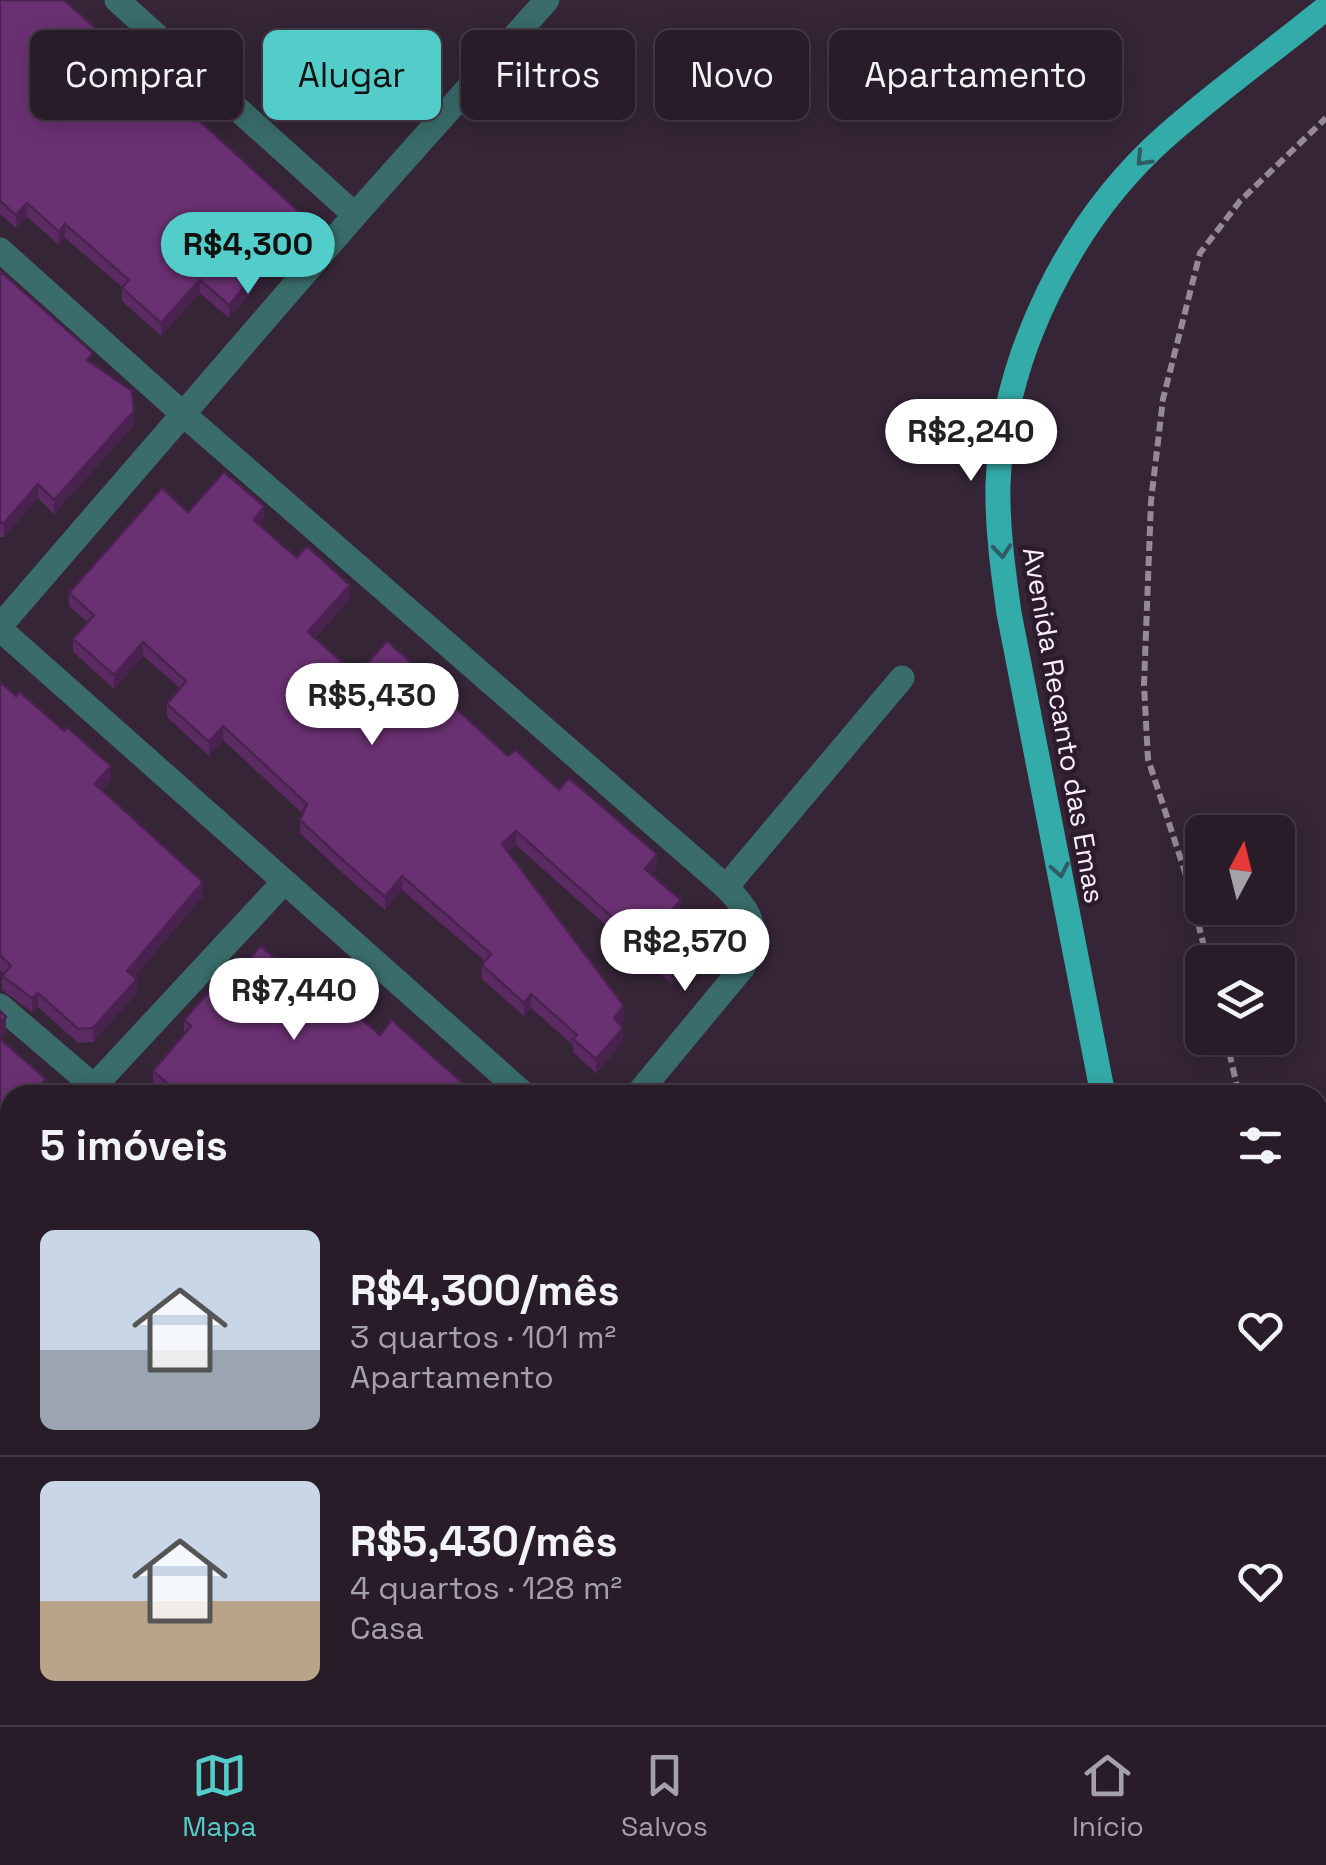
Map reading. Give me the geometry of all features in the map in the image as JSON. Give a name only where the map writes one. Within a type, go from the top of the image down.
[{"type":"main road","name":"Avenida Recanto das Emas","points":[[1101,1085],[1009,613],[1000,544],[998,484],[1006,418],[1021,360],[1044,302],[1081,238],[1122,182],[1164,137],[1326,8]]},
{"type":"street","points":[[117,0],[354,215]]},
{"type":"street","points":[[514,1085],[0,627],[540,2]]},
{"type":"street","points":[[0,250],[726,886],[748,910],[752,931],[743,967],[645,1085]]},
{"type":"street","points":[[726,886],[902,678]]},
{"type":"street","points":[[100,1085],[284,882]]},
{"type":"street","points":[[0,1006],[86,1085]]},
{"type":"path","points":[[1204,945],[1185,872],[1148,759],[1144,685],[1150,519],[1163,399],[1200,254],[1240,201],[1326,118]]},
{"type":"path","points":[[1230,1055],[1237,1085]]},
{"type":"building","points":[[0,0],[64,0],[98,30],[30,30],[30,120],[199,120],[304,216],[229,305],[200,280],[161,323],[122,288],[129,280],[65,224],[59,232],[27,203],[16,215],[0,201]]},
{"type":"building","points":[[0,271],[93,353],[87,360],[132,391],[134,411],[54,500],[38,484],[4,523],[0,523]]},
{"type":"building","points":[[224,472],[264,506],[254,520],[297,558],[307,546],[350,585],[308,632],[357,675],[387,641],[453,699],[450,703],[508,756],[516,750],[559,790],[569,778],[657,854],[645,869],[681,900],[671,911],[699,937],[671,970],[516,831],[502,844],[624,1006],[614,1018],[623,1028],[596,1059],[573,1039],[577,1035],[531,994],[524,1003],[482,965],[491,954],[402,876],[385,897],[346,863],[300,820],[307,804],[223,726],[209,742],[167,704],[186,681],[143,642],[114,675],[73,639],[94,615],[69,593],[162,488],[188,512]]},
{"type":"building","points":[[0,682],[16,696],[20,692],[64,731],[67,727],[111,766],[95,784],[203,882],[127,971],[137,979],[93,1028],[78,1029],[38,993],[32,998],[2,976],[11,966],[0,955]]},
{"type":"building","points":[[261,946],[283,966],[290,958],[380,1035],[392,1020],[465,1085],[169,1085],[153,1071],[191,1026],[184,1020],[223,976],[229,982]]},
{"type":"building","points":[[0,1039],[46,1079],[41,1085],[0,1085]]}]
